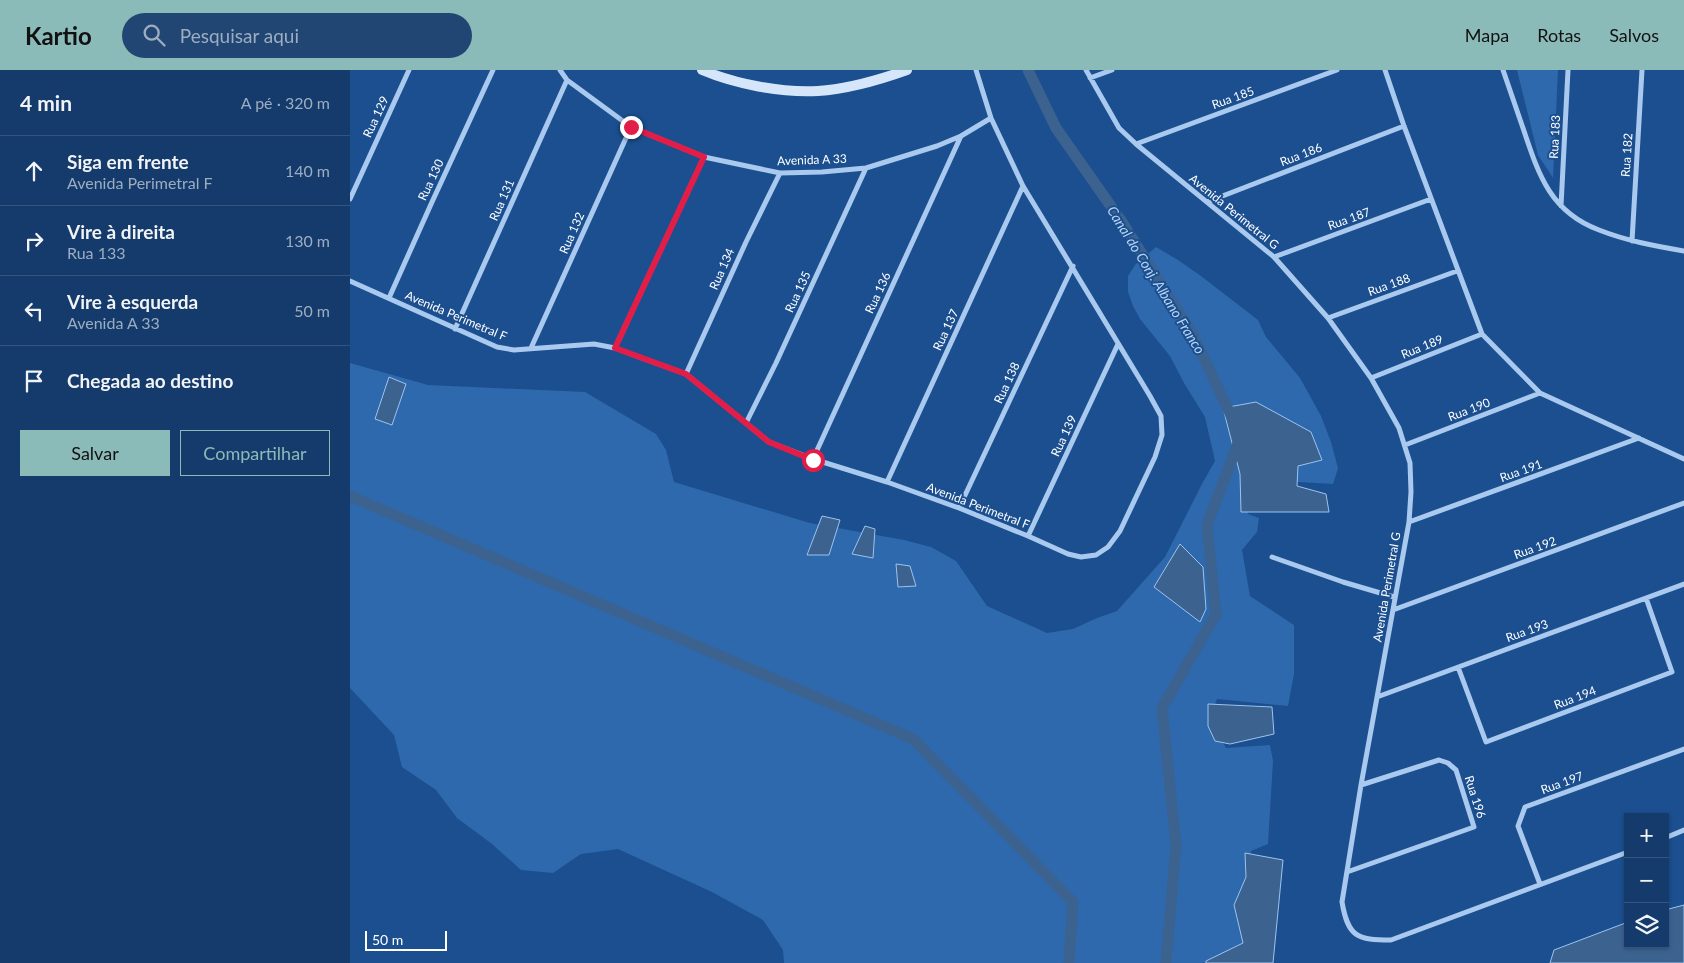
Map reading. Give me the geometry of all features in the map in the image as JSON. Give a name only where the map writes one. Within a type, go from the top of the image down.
[{"type":"street","name":"Rua 129","points":[[350,199],[409,70]]},
{"type":"street","name":"Rua 130","points":[[389,298],[493,70]]},
{"type":"street","name":"Avenida A 33","points":[[560,70],[568,80],[631,127],[704,157],[780,173],[866,168],[912,155],[962,136],[991,118]]},
{"type":"street","points":[[702,70],[734,81],[781,89],[817,91],[844,88],[884,78],[906,70]]},
{"type":"street","name":"Avenida Perimetral F","points":[[350,281],[497,347],[514,350],[594,344],[615,348],[686,374],[769,442],[813,460],[887,482],[959,508],[1068,554],[1081,557],[1096,555],[1108,547],[1120,531],[1155,457],[1162,435],[1160,416],[1073,266],[1023,186],[991,118],[976,70]]},
{"type":"street","name":"Avenida Perimetral G","points":[[1086,70],[1120,128],[1136,144],[1274,257],[1328,318],[1371,378],[1399,428],[1405,445],[1410,463],[1409,522],[1394,597],[1342,902],[1344,916],[1349,927],[1356,935],[1371,940],[1391,940],[1624,853]]},
{"type":"street","points":[[1090,78],[1112,70]]},
{"type":"street","name":"Rua 185","points":[[1136,144],[1337,70]]},
{"type":"street","points":[[1385,70],[1482,334],[1540,393],[1684,459]]},
{"type":"street","points":[[1503,70],[1538,171],[1550,193],[1561,206],[1597,230],[1632,241],[1684,251]]},
{"type":"street","name":"Rua 183","points":[[1561,206],[1568,70]]},
{"type":"street","name":"Rua 182","points":[[1632,241],[1642,70]]},
{"type":"street","name":"Rua 131","points":[[455,329],[568,80]]},
{"type":"street","name":"Rua 186","points":[[1206,202],[1404,126]]},
{"type":"street","name":"Rua 132","points":[[531,348],[631,127]]},
{"type":"street","name":"Rua 136","points":[[813,460],[962,136]]},
{"type":"street","points":[[615,348],[704,157]]},
{"type":"street","name":"Rua 135","points":[[746,423],[776,363],[866,168]]},
{"type":"street","name":"Rua 134","points":[[686,374],[746,242],[780,173]]},
{"type":"street","name":"Rua 137","points":[[887,482],[1023,186]]},
{"type":"street","name":"Rua 187","points":[[1274,257],[1431,199]]},
{"type":"street","name":"Rua 138","points":[[959,508],[1073,266]]},
{"type":"street","name":"Rua 188","points":[[1328,318],[1457,270]]},
{"type":"street","name":"Rua 189","points":[[1371,378],[1482,334]]},
{"type":"street","name":"Rua 139","points":[[1028,536],[1118,344]]},
{"type":"street","name":"Rua 190","points":[[1405,445],[1540,393]]},
{"type":"street","name":"Rua 191","points":[[1409,522],[1639,438]]},
{"type":"street","name":"Rua 192","points":[[1393,610],[1684,503]]},
{"type":"street","points":[[1272,557],[1343,582],[1394,597]]},
{"type":"street","name":"Rua 193","points":[[1377,696],[1684,584]]},
{"type":"street","name":"Rua 194","points":[[1458,667],[1486,742],[1672,672],[1646,598]]},
{"type":"street","name":"Rua 197","points":[[1540,884],[1518,826],[1525,807],[1684,749]]},
{"type":"street","name":"Rua 196","points":[[1348,872],[1474,827],[1456,770],[1448,763],[1439,760],[1361,785]]},
{"type":"street","points":[[1669,836],[1684,830]]},
{"type":"shaded area","points":[[1517,70],[1558,70],[1553,178],[1538,155]]},
{"type":"shaded area","points":[[1156,247],[1201,276],[1258,320],[1266,337],[1300,378],[1321,416],[1338,468],[1333,484],[1264,480],[1245,493],[1248,514],[1259,518],[1257,532],[1242,550],[1250,596],[1294,625],[1294,674],[1288,706],[1217,699],[1210,719],[1226,748],[1270,745],[1273,761],[1268,844],[1251,851],[1250,908],[1257,963],[784,963],[783,950],[763,920],[712,892],[618,849],[581,854],[553,873],[521,870],[492,844],[457,818],[436,790],[402,767],[394,735],[350,688],[350,363],[428,385],[585,392],[656,434],[666,450],[674,482],[810,523],[904,540],[931,547],[956,561],[987,606],[1047,633],[1073,629],[1117,611],[1165,557],[1215,461],[1205,417],[1170,356],[1140,319],[1128,292],[1128,276],[1135,265]]},
{"type":"shaded area","points":[[389,377],[406,384],[392,425],[375,419]]},
{"type":"shaded area","points":[[1256,402],[1311,432],[1322,460],[1298,466],[1297,486],[1326,494],[1329,512],[1241,512],[1240,474],[1223,408]]},
{"type":"shaded area","points":[[822,516],[840,520],[829,555],[807,555]]},
{"type":"shaded area","points":[[865,526],[875,529],[873,558],[852,554]]},
{"type":"shaded area","points":[[1180,544],[1203,567],[1206,609],[1200,622],[1154,587]]},
{"type":"shaded area","points":[[896,564],[910,566],[916,586],[898,587]]},
{"type":"shaded area","points":[[1208,704],[1272,707],[1274,734],[1230,744],[1215,741],[1208,726]]},
{"type":"shaded area","points":[[1245,853],[1283,860],[1273,963],[1206,963],[1206,961],[1243,943],[1234,905],[1246,877]]},
{"type":"shaded area","points":[[1684,905],[1684,963],[1550,963],[1554,950],[1624,924],[1624,948],[1669,948],[1669,909]]},
{"type":"waterway","name":"Canal do Conj. Albano Franco","points":[[1028,70],[1056,128],[1122,222],[1193,335],[1234,422]]},
{"type":"waterway","name":"Canal do Conj. Albano Franco","points":[[1166,963],[1176,845],[1162,708],[1216,614],[1207,525],[1240,438]]},
{"type":"waterway","points":[[350,496],[913,739],[1073,902],[1069,963]]},
{"type":"route","points":[[631,127],[704,157],[615,348],[686,374],[769,442],[813,460]]}]
